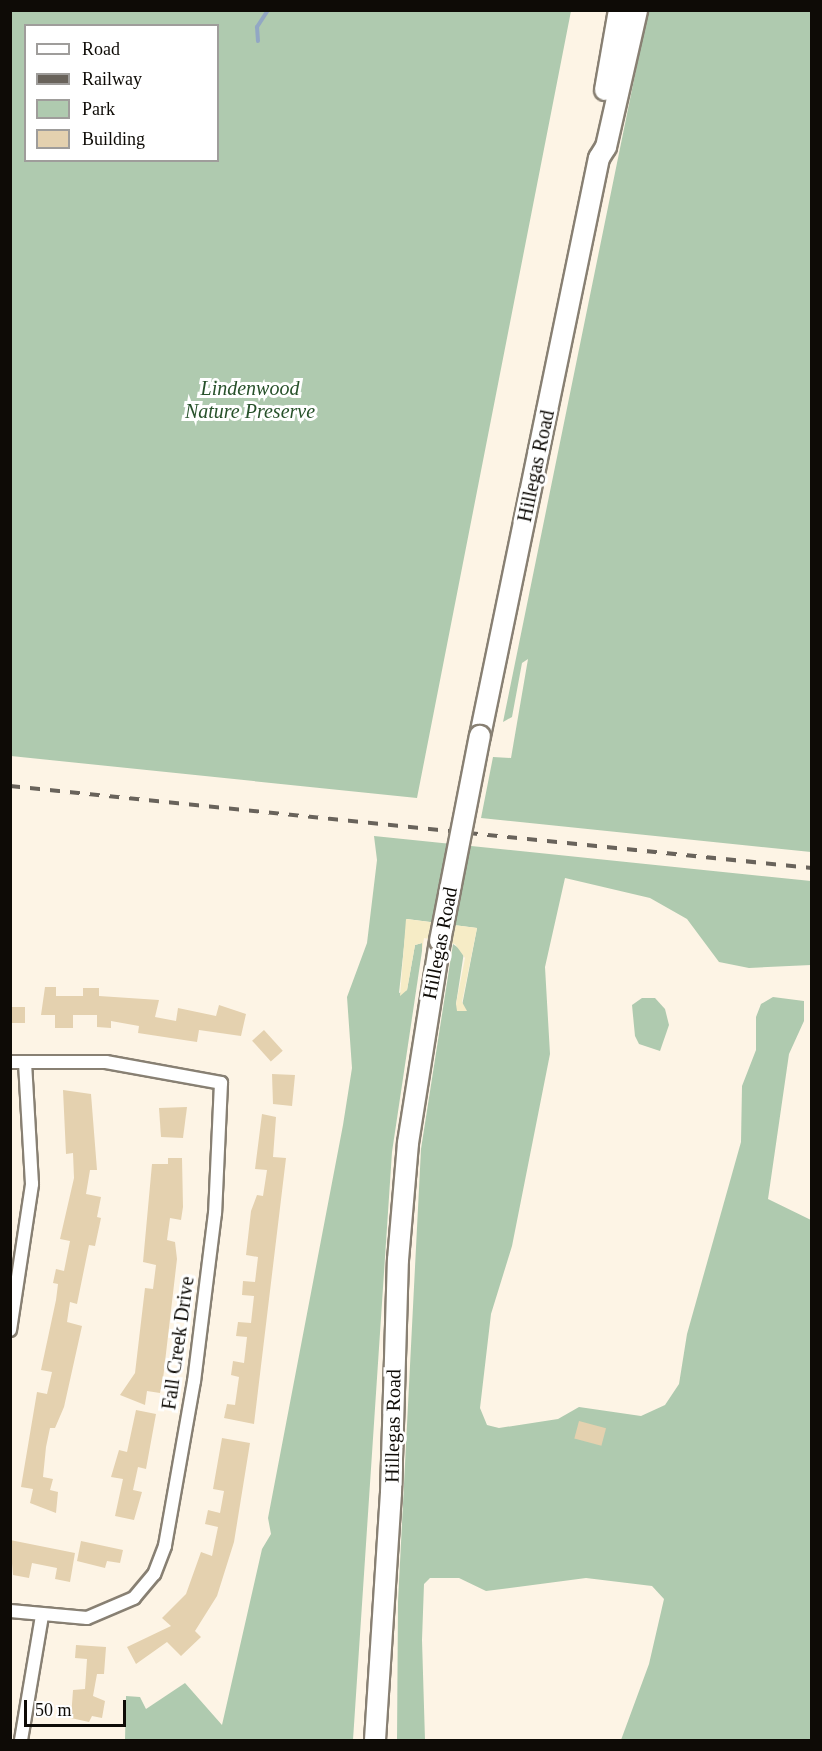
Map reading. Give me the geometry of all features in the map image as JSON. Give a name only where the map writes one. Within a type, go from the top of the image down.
[{"type":"main road","name":"Hillegas Road","points":[[599,158],[596,146],[619,10]]},
{"type":"main road","name":"Hillegas Road","points":[[375,1740],[392,1493],[398,1260],[408,1143],[440,941],[480,736],[599,158],[606,147],[637,10]]},
{"type":"street","points":[[10,1062],[26,1062],[32,1186],[10,1330]]},
{"type":"street","name":"Fall Creek Drive","points":[[26,1062],[106,1062],[221,1083],[215,1213],[194,1381],[165,1546],[154,1574],[134,1598],[87,1618],[42,1616]]},
{"type":"street","points":[[10,1611],[42,1616],[21,1740]]},
{"type":"green space","name":"Lindenwood Nature Preserve","points":[[11,10],[571,11],[417,798],[11,756]]},
{"type":"green space","points":[[648,11],[811,11],[811,852],[481,818],[493,757],[511,758],[528,659],[522,663],[512,717],[503,722]]},
{"type":"green space","points":[[374,836],[811,881],[811,965],[749,968],[719,962],[687,919],[650,898],[565,878],[545,967],[550,1054],[512,1246],[491,1314],[480,1408],[487,1425],[499,1428],[558,1419],[579,1407],[641,1416],[665,1405],[679,1384],[687,1334],[741,1142],[742,1086],[756,1050],[756,1017],[761,1004],[773,997],[804,1001],[804,1021],[789,1054],[768,1199],[811,1220],[811,1740],[621,1740],[649,1664],[664,1599],[652,1586],[586,1578],[486,1591],[459,1578],[430,1578],[424,1584],[422,1640],[425,1740],[397,1740],[398,1602],[421,1149],[453,944],[464,952],[456,1004],[461,1011],[477,928],[407,919],[399,993],[407,990],[415,945],[422,943],[422,951],[392,1152],[353,1740],[125,1740],[126,1696],[140,1697],[146,1709],[185,1683],[222,1725],[262,1549],[271,1534],[268,1518],[343,1125],[352,1068],[347,997],[367,943],[377,860]]},
{"type":"green space","points":[[642,998],[655,998],[665,1009],[669,1025],[660,1051],[639,1044],[635,1036],[632,1005]]},
{"type":"sand","points":[[406,919],[477,928],[462,1002],[467,1011],[457,1011],[456,1004],[465,958],[455,944],[424,938],[422,951],[422,943],[415,945],[407,990],[400,996]]},
{"type":"building","points":[[45,987],[56,987],[56,996],[83,996],[83,988],[99,988],[99,996],[159,1000],[155,1017],[176,1021],[178,1008],[216,1016],[219,1005],[246,1014],[241,1036],[199,1030],[197,1042],[138,1033],[139,1026],[111,1021],[111,1028],[97,1027],[97,1015],[73,1015],[73,1028],[55,1028],[55,1015],[41,1015]]},
{"type":"building","points":[[10,1007],[25,1007],[25,1023],[10,1023]]},
{"type":"building","points":[[264,1030],[283,1051],[271,1062],[252,1041]]},
{"type":"building","points":[[272,1074],[295,1075],[292,1106],[273,1104]]},
{"type":"building","points":[[63,1090],[91,1094],[97,1170],[90,1170],[86,1194],[101,1197],[97,1217],[101,1218],[95,1246],[89,1245],[77,1304],[70,1302],[67,1322],[82,1326],[64,1407],[55,1428],[50,1428],[46,1447],[43,1477],[53,1479],[50,1490],[58,1492],[56,1513],[30,1503],[33,1489],[21,1487],[37,1392],[47,1394],[52,1372],[41,1370],[56,1300],[58,1284],[53,1283],[56,1269],[64,1271],[70,1241],[60,1239],[74,1178],[73,1153],[66,1154]]},
{"type":"building","points":[[187,1107],[183,1138],[161,1137],[159,1108]]},
{"type":"building","points":[[262,1114],[276,1117],[273,1157],[286,1158],[254,1424],[224,1418],[227,1404],[235,1405],[239,1377],[231,1375],[233,1361],[244,1363],[247,1337],[236,1336],[238,1322],[251,1323],[254,1296],[242,1295],[243,1281],[255,1282],[258,1257],[246,1255],[251,1211],[257,1195],[263,1196],[267,1170],[255,1169]]},
{"type":"building","points":[[168,1158],[182,1158],[183,1207],[181,1220],[170,1218],[167,1240],[175,1242],[177,1259],[163,1379],[160,1393],[147,1391],[145,1405],[120,1395],[135,1373],[145,1288],[153,1289],[156,1265],[143,1262],[152,1164],[168,1164]]},
{"type":"building","points":[[136,1410],[156,1414],[146,1469],[138,1467],[133,1490],[142,1492],[134,1520],[115,1516],[123,1479],[111,1477],[119,1450],[127,1452]]},
{"type":"building","points":[[579,1421],[606,1428],[601,1446],[574,1438]]},
{"type":"building","points":[[222,1438],[250,1443],[234,1542],[217,1596],[195,1631],[201,1637],[181,1656],[167,1642],[136,1664],[127,1647],[171,1626],[162,1618],[186,1594],[201,1552],[212,1556],[218,1527],[205,1524],[208,1510],[220,1513],[224,1491],[213,1489]]},
{"type":"building","points":[[10,1540],[75,1553],[70,1582],[55,1579],[57,1568],[32,1563],[29,1578],[13,1575]]},
{"type":"building","points":[[81,1541],[123,1550],[120,1563],[107,1561],[105,1568],[77,1561]]},
{"type":"building","points":[[76,1645],[106,1647],[104,1674],[97,1674],[93,1696],[105,1701],[102,1718],[92,1716],[89,1722],[71,1718],[73,1690],[85,1689],[87,1659],[75,1658]]},
{"type":"waterway","points":[[258,41],[257,27],[268,10]]},
{"type":"railway","points":[[10,786],[812,868]]}]
